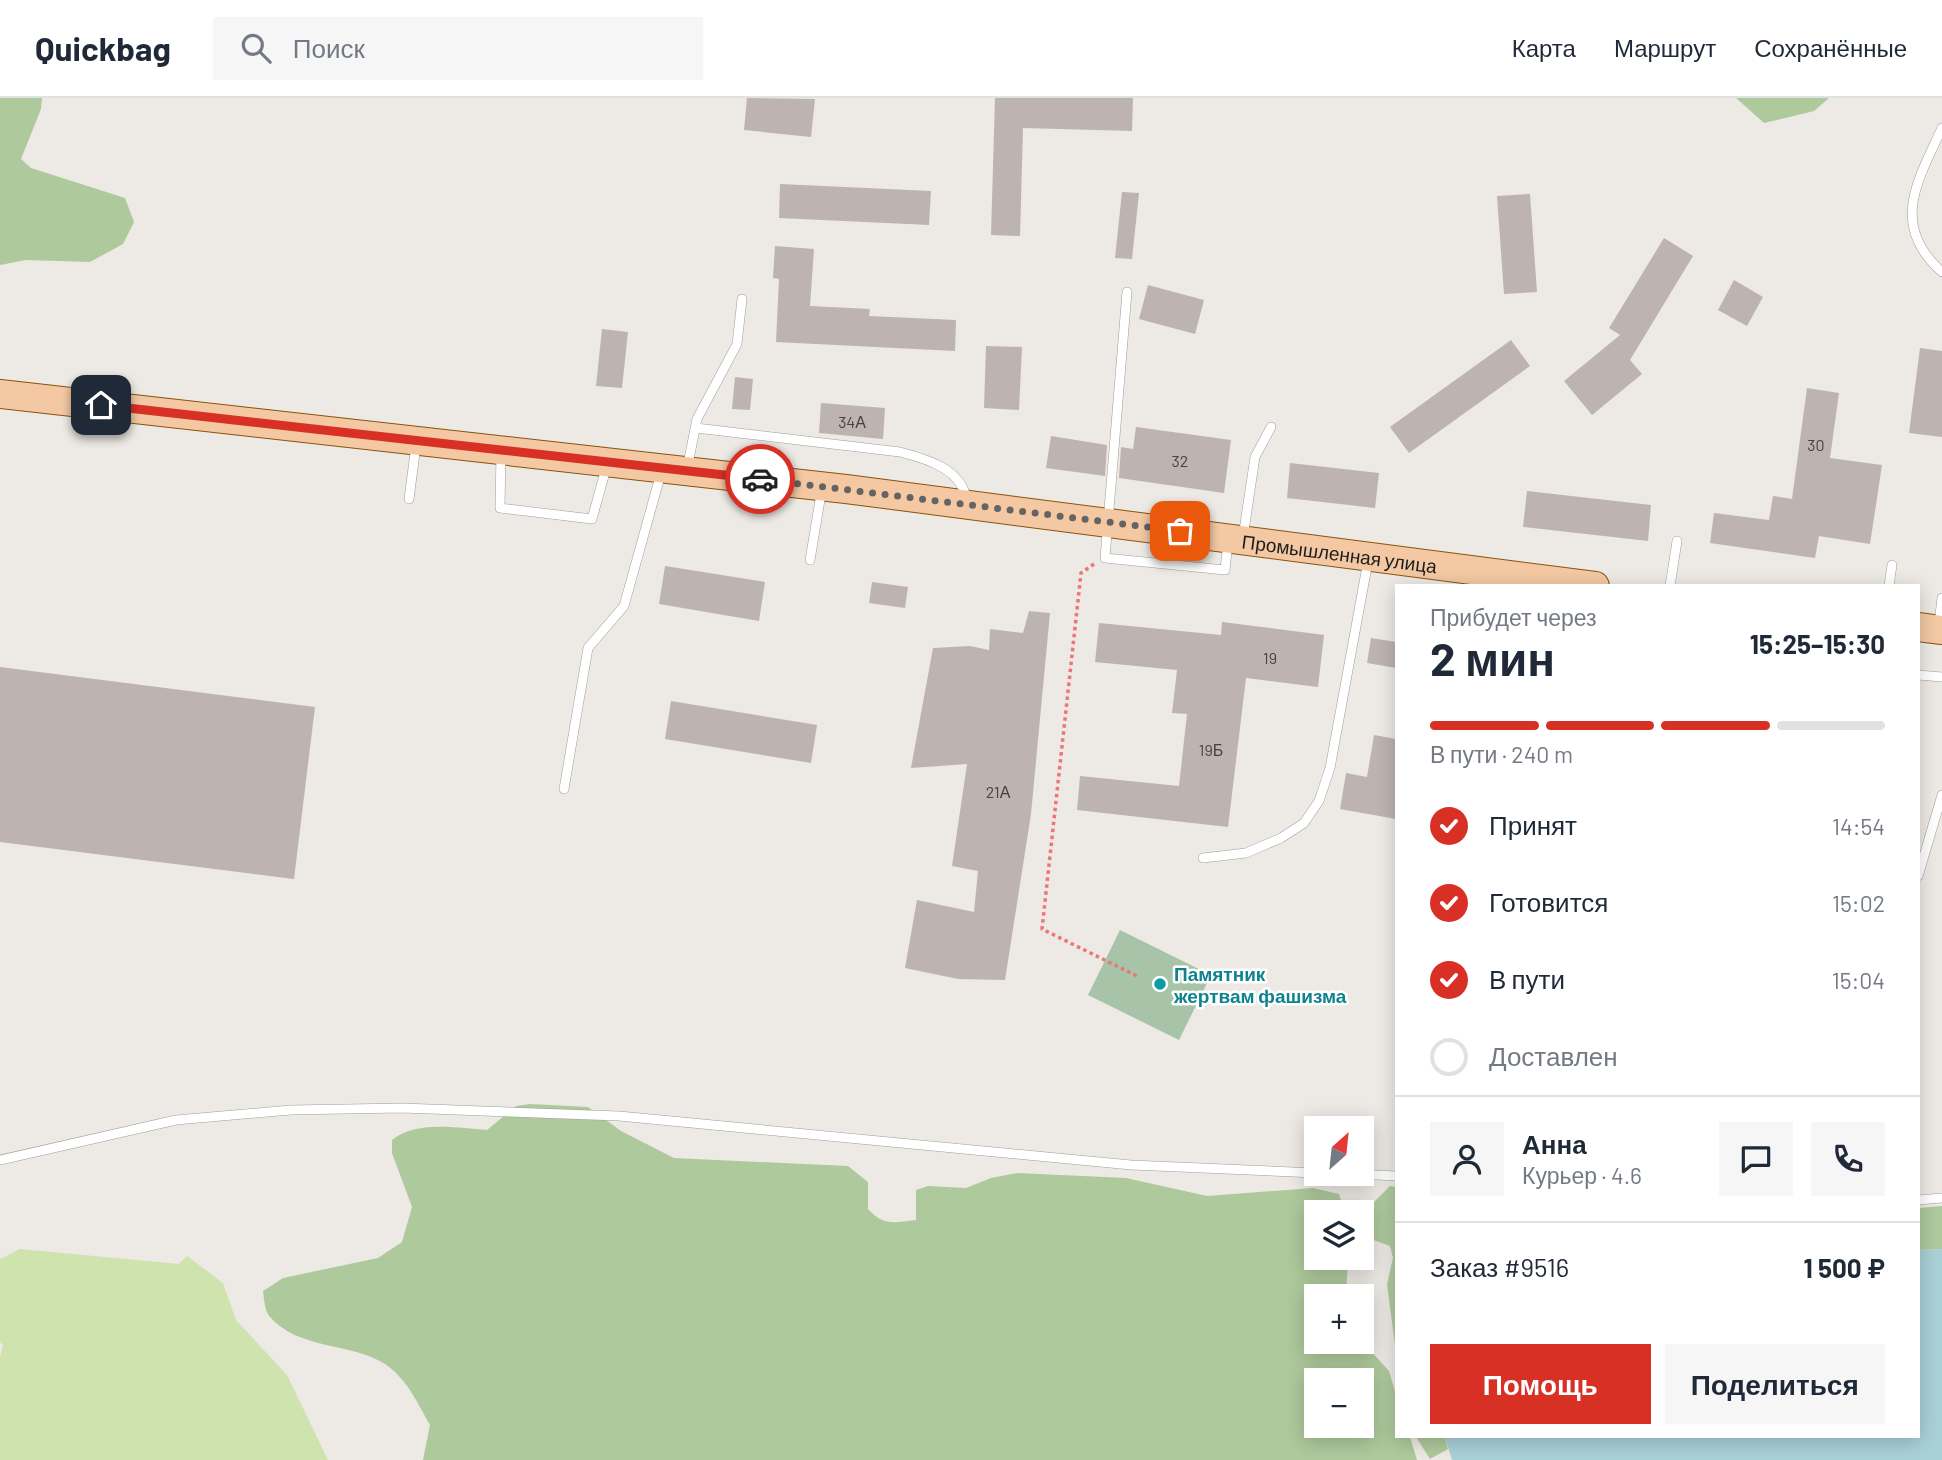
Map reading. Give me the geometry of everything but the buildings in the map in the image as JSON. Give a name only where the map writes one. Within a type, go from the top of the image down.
[{"type":"main road","name":"Промышленная улица","points":[[0,394],[822,486],[1580,584]]},
{"type":"lane","points":[[1942,128],[1917,182],[1911,211],[1916,236],[1931,262],[1942,272]]},
{"type":"lane","points":[[1127,292],[1105,558],[1225,570],[1236,538],[1255,457],[1271,427]]},
{"type":"lane","points":[[564,789],[588,648],[624,606],[674,469],[737,344],[742,299]]},
{"type":"lane","points":[[696,428],[900,452],[928,460],[949,471],[965,491],[967,504]]},
{"type":"lane","points":[[409,499],[416,440]]},
{"type":"lane","points":[[502,449],[500,508],[592,519],[608,461]]},
{"type":"lane","points":[[810,560],[822,486]]},
{"type":"lane","points":[[1670,584],[1677,541]]},
{"type":"lane","points":[[1203,858],[1246,853],[1281,838],[1304,823],[1319,801],[1330,768],[1369,556]]},
{"type":"lane","points":[[1889,584],[1892,565]]},
{"type":"lane","points":[[1933,629],[1942,598]]},
{"type":"lane","points":[[1920,675],[1942,677]]},
{"type":"lane","points":[[1920,869],[1942,795]]},
{"type":"lane","points":[[0,1160],[176,1120],[291,1110],[402,1108],[619,1116],[1130,1165],[1304,1172]]},
{"type":"lane","points":[[1374,1175],[1395,1176]]},
{"type":"lane","points":[[1920,1200],[1942,1198]]},
{"type":"path","points":[[1105,558],[1082,573],[1042,929],[1139,977]]},
{"type":"green space","points":[[0,98],[42,98],[41,109],[21,159],[31,168],[125,198],[134,222],[123,244],[90,262],[26,260],[0,265]]},
{"type":"green space","points":[[1736,98],[1829,98],[1814,111],[1764,123]]},
{"type":"green space","points":[[1120,930],[1211,975],[1179,1040],[1088,995]]},
{"type":"green space","points":[[530,1104],[588,1107],[621,1131],[674,1158],[848,1166],[868,1182],[868,1209],[879,1219],[890,1222],[916,1220],[916,1190],[928,1186],[966,1188],[991,1178],[1017,1173],[1126,1178],[1207,1196],[1313,1188],[1339,1194],[1341,1200],[1304,1200],[1304,1270],[1347,1270],[1347,1284],[1304,1284],[1304,1354],[1374,1354],[1389,1371],[1395,1392],[1395,1438],[1410,1438],[1417,1460],[423,1460],[430,1425],[411,1392],[393,1370],[371,1357],[310,1341],[282,1328],[268,1315],[263,1291],[283,1278],[378,1258],[402,1242],[412,1207],[392,1153],[392,1140],[413,1130],[451,1127],[487,1130],[516,1106]]},
{"type":"green space","points":[[1390,1186],[1395,1187],[1395,1345],[1387,1284],[1393,1258],[1390,1246],[1374,1240],[1374,1202]]},
{"type":"green space","points":[[1942,1206],[1942,1249],[1920,1250],[1920,1208]]},
{"type":"green space","points":[[20,1249],[179,1264],[187,1256],[223,1283],[236,1320],[287,1375],[328,1460],[0,1460],[0,1357],[3,1345],[0,1342],[0,1259]]},
{"type":"green space","points":[[1417,1438],[1445,1438],[1448,1449],[1430,1459]]},
{"type":"water","points":[[1942,1249],[1942,1460],[1452,1460],[1445,1438],[1920,1438],[1920,1250]]},
{"type":"way so far","points":[[760,479],[1180,531]]},
{"type":"place","name":"Памятник жертвам фашизма","points":[[1160,984]]},
{"type":"route","points":[[101,405],[760,479]]}]
